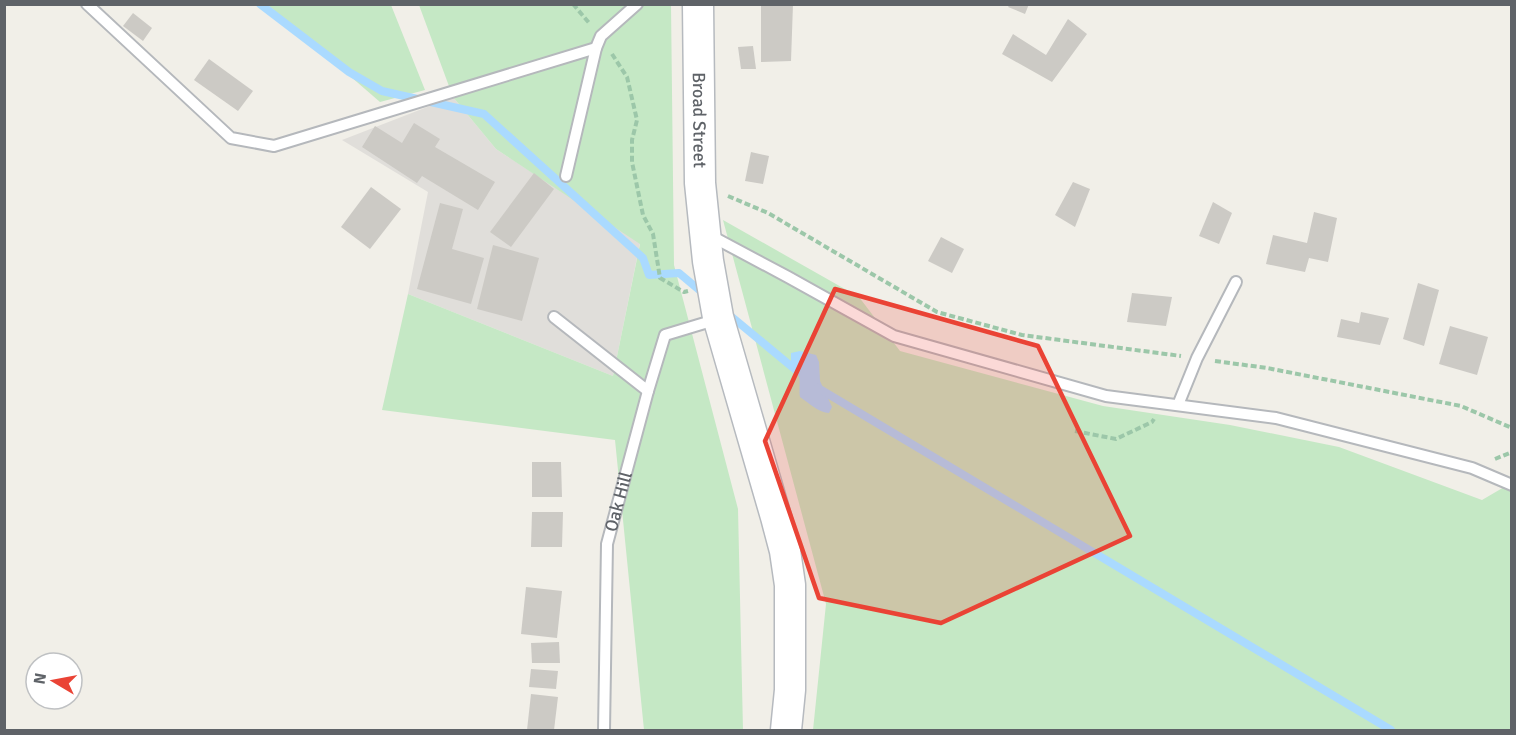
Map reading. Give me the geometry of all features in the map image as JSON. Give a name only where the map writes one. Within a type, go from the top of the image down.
[{"type":"street","name":"Broad Street","points":[[698,4],[700,183],[705,233]]},
{"type":"street","points":[[705,233],[716,308],[785,551],[790,585],[791,638],[790,690],[786,730]]},
{"type":"lane","points":[[87,4],[231,138],[274,146],[596,48]]},
{"type":"lane","points":[[567,176],[596,48],[601,36],[636,4]]},
{"type":"lane","points":[[705,233],[894,336],[1106,396],[1276,418],[1472,468],[1512,485]]},
{"type":"lane","points":[[1178,405],[1197,358],[1236,282]]},
{"type":"lane","name":"Oak Hill","points":[[604,730],[607,544],[665,335],[716,308]]},
{"type":"lane","points":[[554,317],[648,391]]},
{"type":"path","points":[[573,4],[601,36],[627,77],[637,120],[632,141],[632,162],[643,215],[653,234],[660,278]]},
{"type":"path","points":[[700,183],[768,213],[937,312],[1022,334],[1267,368],[1461,406],[1512,428]]},
{"type":"path","points":[[1075,431],[1116,439],[1152,422],[1165,403]]},
{"type":"highlighted area","points":[[835,289],[1038,346],[1130,536],[941,623],[819,598],[765,441]]},
{"type":"shaded area","points":[[453,97],[496,149],[640,243],[613,376],[408,294],[428,192],[342,140]]},
{"type":"green space","points":[[268,5],[391,5],[425,90],[380,102]]},
{"type":"green space","points":[[419,5],[671,5],[674,265],[738,509],[743,730],[644,730],[615,440],[382,410],[408,294],[613,376],[640,244],[496,149],[453,97]]},
{"type":"green space","points":[[723,220],[859,297],[900,351],[1103,406],[1230,425],[1339,447],[1482,500],[1511,483],[1511,730],[813,730],[826,604]]},
{"type":"water","points":[[800,351],[816,355],[819,362],[820,381],[832,407],[829,413],[818,410],[800,397],[799,377],[791,368],[791,353]]},
{"type":"building","points":[[761,4],[793,4],[791,61],[761,62]]},
{"type":"building","points":[[1010,4],[1029,4],[1025,14],[1008,7]]},
{"type":"building","points":[[133,13],[152,28],[143,41],[123,26]]},
{"type":"building","points":[[1068,19],[1087,34],[1052,82],[1002,54],[1013,34],[1046,55]]},
{"type":"building","points":[[753,46],[756,69],[741,69],[738,47]]},
{"type":"building","points":[[209,59],[253,91],[238,111],[194,80]]},
{"type":"building","points":[[414,123],[440,139],[435,147],[495,182],[478,210],[422,176],[417,183],[362,147],[375,126],[402,143]]},
{"type":"building","points":[[751,152],[769,156],[763,184],[745,181]]},
{"type":"building","points":[[534,173],[554,189],[511,247],[490,232]]},
{"type":"building","points":[[1073,182],[1090,189],[1075,227],[1055,215]]},
{"type":"building","points":[[371,187],[401,209],[370,249],[341,227]]},
{"type":"building","points":[[1213,202],[1232,213],[1219,244],[1199,236]]},
{"type":"building","points":[[440,203],[463,209],[452,249],[484,258],[471,304],[417,289]]},
{"type":"building","points":[[1314,212],[1337,218],[1328,262],[1309,258],[1305,272],[1266,264],[1273,235],[1307,243]]},
{"type":"building","points":[[941,237],[964,249],[952,273],[928,261]]},
{"type":"building","points":[[493,245],[539,258],[522,321],[477,309]]},
{"type":"building","points":[[1418,283],[1439,290],[1424,346],[1403,339]]},
{"type":"building","points":[[1132,293],[1172,297],[1166,326],[1127,322]]},
{"type":"building","points":[[1361,312],[1389,318],[1380,345],[1337,337],[1341,319],[1359,323]]},
{"type":"building","points":[[1450,326],[1488,337],[1477,375],[1439,364]]},
{"type":"building","points":[[532,462],[561,462],[562,497],[532,497]]},
{"type":"building","points":[[532,512],[563,512],[562,547],[531,547]]},
{"type":"building","points":[[526,587],[562,591],[557,638],[521,634]]},
{"type":"building","points":[[559,642],[560,663],[532,663],[531,643]]},
{"type":"building","points":[[531,669],[558,671],[556,689],[529,687]]},
{"type":"building","points":[[531,694],[558,697],[554,730],[527,730]]},
{"type":"waterway","points":[[260,4],[349,72],[382,91],[484,114],[643,258],[649,275],[679,273],[704,294]]},
{"type":"waterway","points":[[727,313],[797,371]]},
{"type":"waterway","points":[[818,388],[1391,730]]}]
